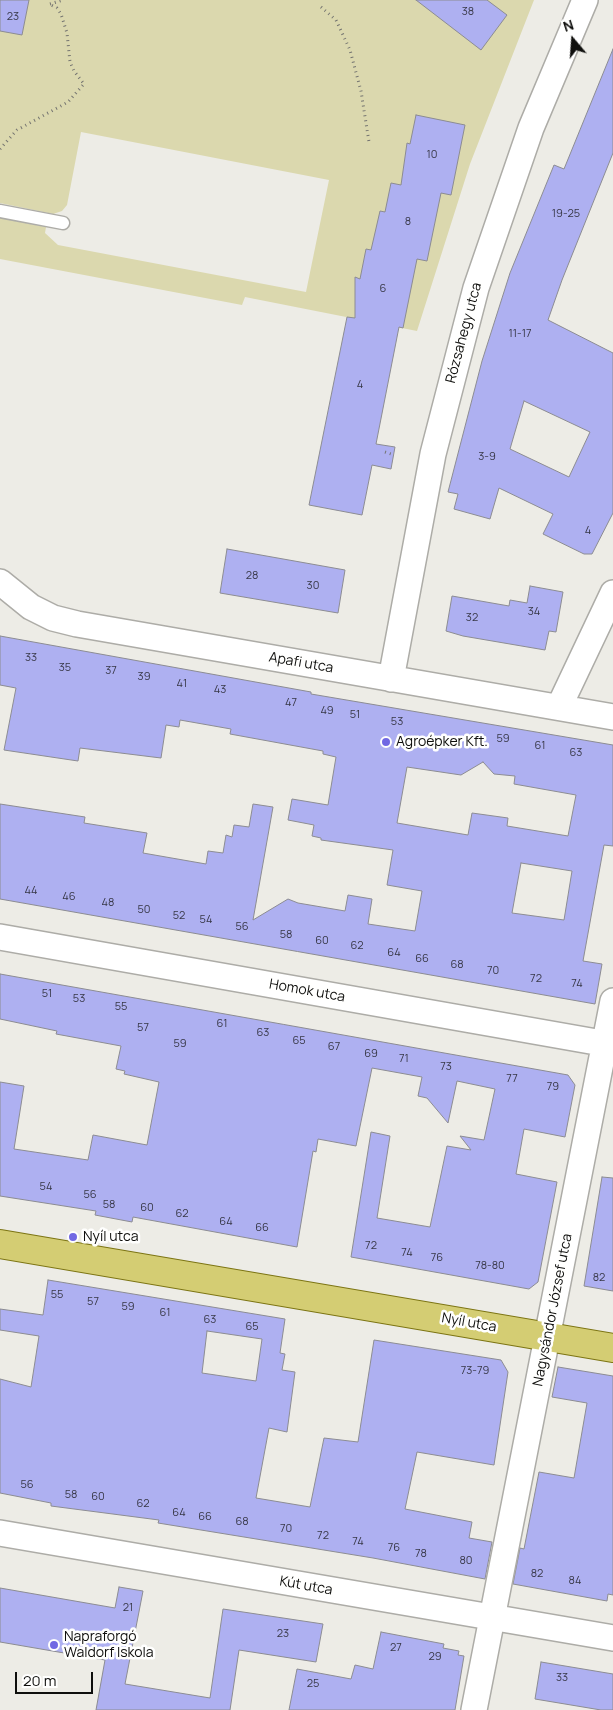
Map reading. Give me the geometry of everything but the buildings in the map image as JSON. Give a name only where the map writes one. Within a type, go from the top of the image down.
[{"type":"main road","name":"Nyíl utca","points":[[0,1244],[613,1348]]},
{"type":"street","name":"Rózsahegy utca","points":[[391,679],[434,454],[476,288],[531,128],[585,0]]},
{"type":"street","name":"Apafi utca","points":[[0,582],[30,607],[69,622],[613,717]]},
{"type":"street","points":[[559,707],[613,593]]},
{"type":"street","name":"Homok utca","points":[[0,937],[609,1045]]},
{"type":"street","name":"Nagysándor József utca","points":[[474,1710],[548,1336],[609,1045],[613,1001]]},
{"type":"street","name":"Kút utca","points":[[0,1533],[613,1638]]},
{"type":"lane","points":[[0,211],[63,223]]},
{"type":"path","points":[[0,149],[17,130],[68,102],[84,84],[70,62],[67,33],[61,14],[57,8],[49,4],[62,0]]},
{"type":"path","points":[[321,7],[336,20],[350,50],[361,91],[369,142]]},
{"type":"path","points":[[385,452],[392,454]]},
{"type":"shaded area","points":[[0,0],[534,0],[470,164],[417,331],[245,297],[242,305],[0,259],[0,218],[46,227],[45,233],[58,245],[306,292],[329,180],[81,132],[67,205],[62,211],[53,214],[0,203]]},
{"type":"place","name":"Agroépker Kft.","points":[[386,742]]},
{"type":"place","name":"Nyíl utca","points":[[73,1237]]},
{"type":"place","name":"Napraforgó Waldorf Iskola","points":[[54,1645]]}]
